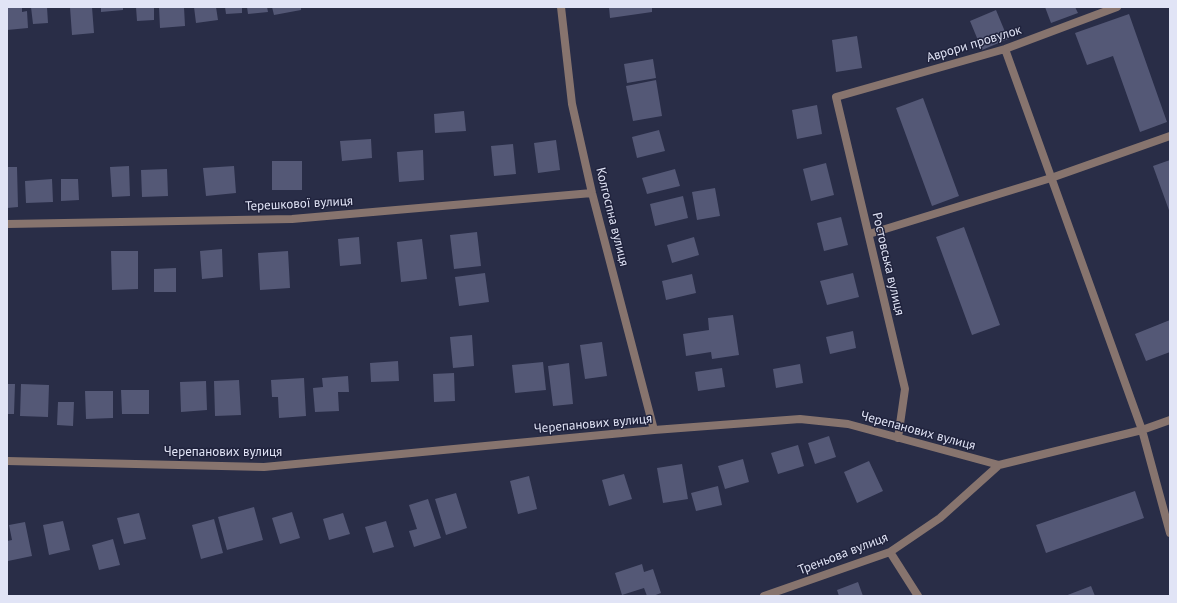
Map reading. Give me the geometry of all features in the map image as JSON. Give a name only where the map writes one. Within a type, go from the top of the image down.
[{"type":"street","name":"Колгоспна вулиця","points":[[561,7],[572,104],[592,193],[654,430]]},
{"type":"street","name":"Аврори провулок","points":[[836,97],[1005,49],[1117,7]]},
{"type":"street","points":[[1005,49],[1142,430],[1170,533]]},
{"type":"street","name":"Ростовська вулиця","points":[[836,97],[905,389],[898,438]]},
{"type":"street","points":[[869,234],[1051,178],[1170,136]]},
{"type":"street","name":"Терешкової вулиця","points":[[7,224],[292,219],[592,193]]},
{"type":"street","name":"Черепанових вулиця","points":[[7,461],[264,467],[654,430],[800,419],[848,424],[999,466],[1142,430],[1170,420]]},
{"type":"street","name":"Треньова вулиця","points":[[764,596],[890,552],[940,518],[999,466]]},
{"type":"street","points":[[890,552],[918,596]]},
{"type":"building","points":[[7,7],[22,7],[22,12],[27,11],[28,28],[7,30]]},
{"type":"building","points":[[31,7],[47,7],[48,23],[33,24]]},
{"type":"building","points":[[70,7],[92,7],[94,33],[72,35]]},
{"type":"building","points":[[101,7],[123,7],[123,10],[101,12]]},
{"type":"building","points":[[136,7],[154,7],[154,20],[137,21]]},
{"type":"building","points":[[159,7],[184,7],[185,26],[160,28]]},
{"type":"building","points":[[194,7],[216,7],[218,20],[196,23]]},
{"type":"building","points":[[225,7],[242,7],[242,13],[226,14]]},
{"type":"building","points":[[247,7],[267,7],[268,12],[248,14]]},
{"type":"building","points":[[272,7],[301,7],[301,10],[274,15]]},
{"type":"building","points":[[609,7],[652,7],[652,12],[610,18]]},
{"type":"building","points":[[1045,7],[1075,7],[1078,13],[1051,23]]},
{"type":"building","points":[[996,10],[1008,39],[982,50],[970,21]]},
{"type":"building","points":[[1129,14],[1167,122],[1140,132],[1113,56],[1087,65],[1075,33]]},
{"type":"building","points":[[857,36],[862,68],[836,72],[832,40]]},
{"type":"building","points":[[653,59],[656,78],[627,83],[624,64]]},
{"type":"building","points":[[656,80],[662,116],[633,121],[626,86]]},
{"type":"building","points":[[923,98],[959,196],[932,206],[896,108]]},
{"type":"building","points":[[817,105],[822,134],[797,139],[792,110]]},
{"type":"building","points":[[464,111],[466,131],[435,133],[434,114]]},
{"type":"building","points":[[659,130],[665,151],[637,158],[632,137]]},
{"type":"building","points":[[371,139],[372,158],[342,161],[340,141]]},
{"type":"building","points":[[556,140],[560,170],[538,173],[534,143]]},
{"type":"building","points":[[513,144],[516,174],[494,176],[491,146]]},
{"type":"building","points":[[423,150],[424,180],[399,182],[397,152]]},
{"type":"building","points":[[1170,160],[1170,213],[1153,166]]},
{"type":"building","points":[[272,161],[302,161],[302,190],[272,190]]},
{"type":"building","points":[[826,163],[834,195],[811,201],[803,169]]},
{"type":"building","points":[[129,166],[130,196],[112,197],[110,167]]},
{"type":"building","points":[[234,166],[236,193],[206,196],[203,168]]},
{"type":"building","points":[[7,167],[17,167],[18,207],[7,208]]},
{"type":"building","points":[[167,169],[168,196],[142,197],[141,170]]},
{"type":"building","points":[[675,169],[680,186],[647,194],[642,178]]},
{"type":"building","points":[[52,179],[53,202],[26,203],[25,181]]},
{"type":"building","points":[[61,179],[78,179],[79,200],[61,201]]},
{"type":"building","points":[[715,188],[720,216],[697,220],[692,192]]},
{"type":"building","points":[[683,196],[688,218],[655,226],[650,204]]},
{"type":"building","points":[[841,217],[848,245],[824,251],[817,223]]},
{"type":"building","points":[[964,227],[1000,325],[972,335],[936,237]]},
{"type":"building","points":[[477,232],[481,266],[454,269],[450,235]]},
{"type":"building","points":[[359,237],[361,264],[340,266],[338,239]]},
{"type":"building","points":[[694,237],[699,255],[672,263],[667,245]]},
{"type":"building","points":[[422,239],[427,279],[401,282],[397,242]]},
{"type":"building","points":[[222,249],[223,277],[202,279],[200,251]]},
{"type":"building","points":[[111,251],[138,251],[138,289],[112,290]]},
{"type":"building","points":[[288,251],[290,288],[260,290],[258,253]]},
{"type":"building","points":[[176,268],[176,292],[154,292],[154,269]]},
{"type":"building","points":[[485,273],[489,302],[459,306],[455,277]]},
{"type":"building","points":[[853,273],[859,297],[827,305],[820,281]]},
{"type":"building","points":[[692,274],[696,293],[666,300],[662,281]]},
{"type":"building","points":[[733,315],[739,355],[712,359],[711,352],[686,356],[683,334],[709,330],[708,318]]},
{"type":"building","points":[[1170,320],[1170,352],[1146,361],[1135,334]]},
{"type":"building","points":[[853,331],[856,348],[830,354],[826,337]]},
{"type":"building","points":[[472,335],[474,366],[453,368],[450,337]]},
{"type":"building","points":[[602,342],[607,376],[585,379],[580,345]]},
{"type":"building","points":[[398,361],[399,381],[371,382],[370,363]]},
{"type":"building","points":[[543,362],[546,390],[515,393],[512,365]]},
{"type":"building","points":[[569,363],[573,404],[553,406],[548,366]]},
{"type":"building","points":[[800,364],[803,383],[776,388],[773,369]]},
{"type":"building","points":[[722,368],[725,387],[698,391],[695,372]]},
{"type":"building","points":[[454,373],[455,401],[434,402],[433,374]]},
{"type":"building","points":[[348,376],[349,392],[338,392],[339,411],[315,412],[313,388],[323,387],[322,378]]},
{"type":"building","points":[[304,378],[306,416],[279,418],[278,397],[272,397],[271,380]]},
{"type":"building","points":[[239,380],[241,415],[215,416],[214,381]]},
{"type":"building","points":[[206,381],[207,410],[181,412],[180,382]]},
{"type":"building","points":[[7,384],[15,384],[14,414],[7,414]]},
{"type":"building","points":[[21,384],[49,385],[48,417],[20,416]]},
{"type":"building","points":[[121,390],[149,390],[149,414],[122,414]]},
{"type":"building","points":[[85,391],[113,391],[113,418],[86,419]]},
{"type":"building","points":[[58,402],[74,402],[73,426],[57,425]]},
{"type":"building","points":[[829,436],[836,457],[815,464],[808,443]]},
{"type":"building","points":[[798,445],[804,466],[778,474],[771,453]]},
{"type":"building","points":[[743,459],[749,482],[725,489],[718,466]]},
{"type":"building","points":[[869,461],[883,491],[857,503],[844,472]]},
{"type":"building","points":[[682,464],[688,499],[663,503],[657,468]]},
{"type":"building","points":[[624,474],[632,499],[609,506],[602,480]]},
{"type":"building","points":[[529,476],[537,509],[518,514],[510,481]]},
{"type":"building","points":[[718,486],[722,505],[696,511],[691,493]]},
{"type":"building","points":[[1135,491],[1144,518],[1046,553],[1036,525]]},
{"type":"building","points":[[456,493],[467,528],[446,535],[435,499]]},
{"type":"building","points":[[428,499],[441,538],[414,547],[409,531],[417,529],[409,505]]},
{"type":"building","points":[[254,507],[263,540],[227,550],[218,517]]},
{"type":"building","points":[[292,512],[300,538],[280,544],[272,518]]},
{"type":"building","points":[[139,513],[146,539],[124,544],[117,518]]},
{"type":"building","points":[[343,513],[350,534],[329,540],[323,519]]},
{"type":"building","points":[[214,519],[223,553],[201,559],[192,525]]},
{"type":"building","points":[[63,521],[70,550],[49,555],[43,525]]},
{"type":"building","points":[[386,521],[394,547],[373,553],[365,527]]},
{"type":"building","points":[[25,522],[32,556],[8,561],[7,541],[12,540],[9,525]]},
{"type":"building","points":[[113,539],[120,565],[99,570],[92,545]]},
{"type":"building","points":[[642,564],[644,572],[653,569],[661,593],[653,596],[647,596],[644,588],[622,595],[615,573]]},
{"type":"building","points":[[858,582],[863,596],[839,596],[837,590]]},
{"type":"building","points":[[1091,586],[1095,596],[1065,596]]}]
